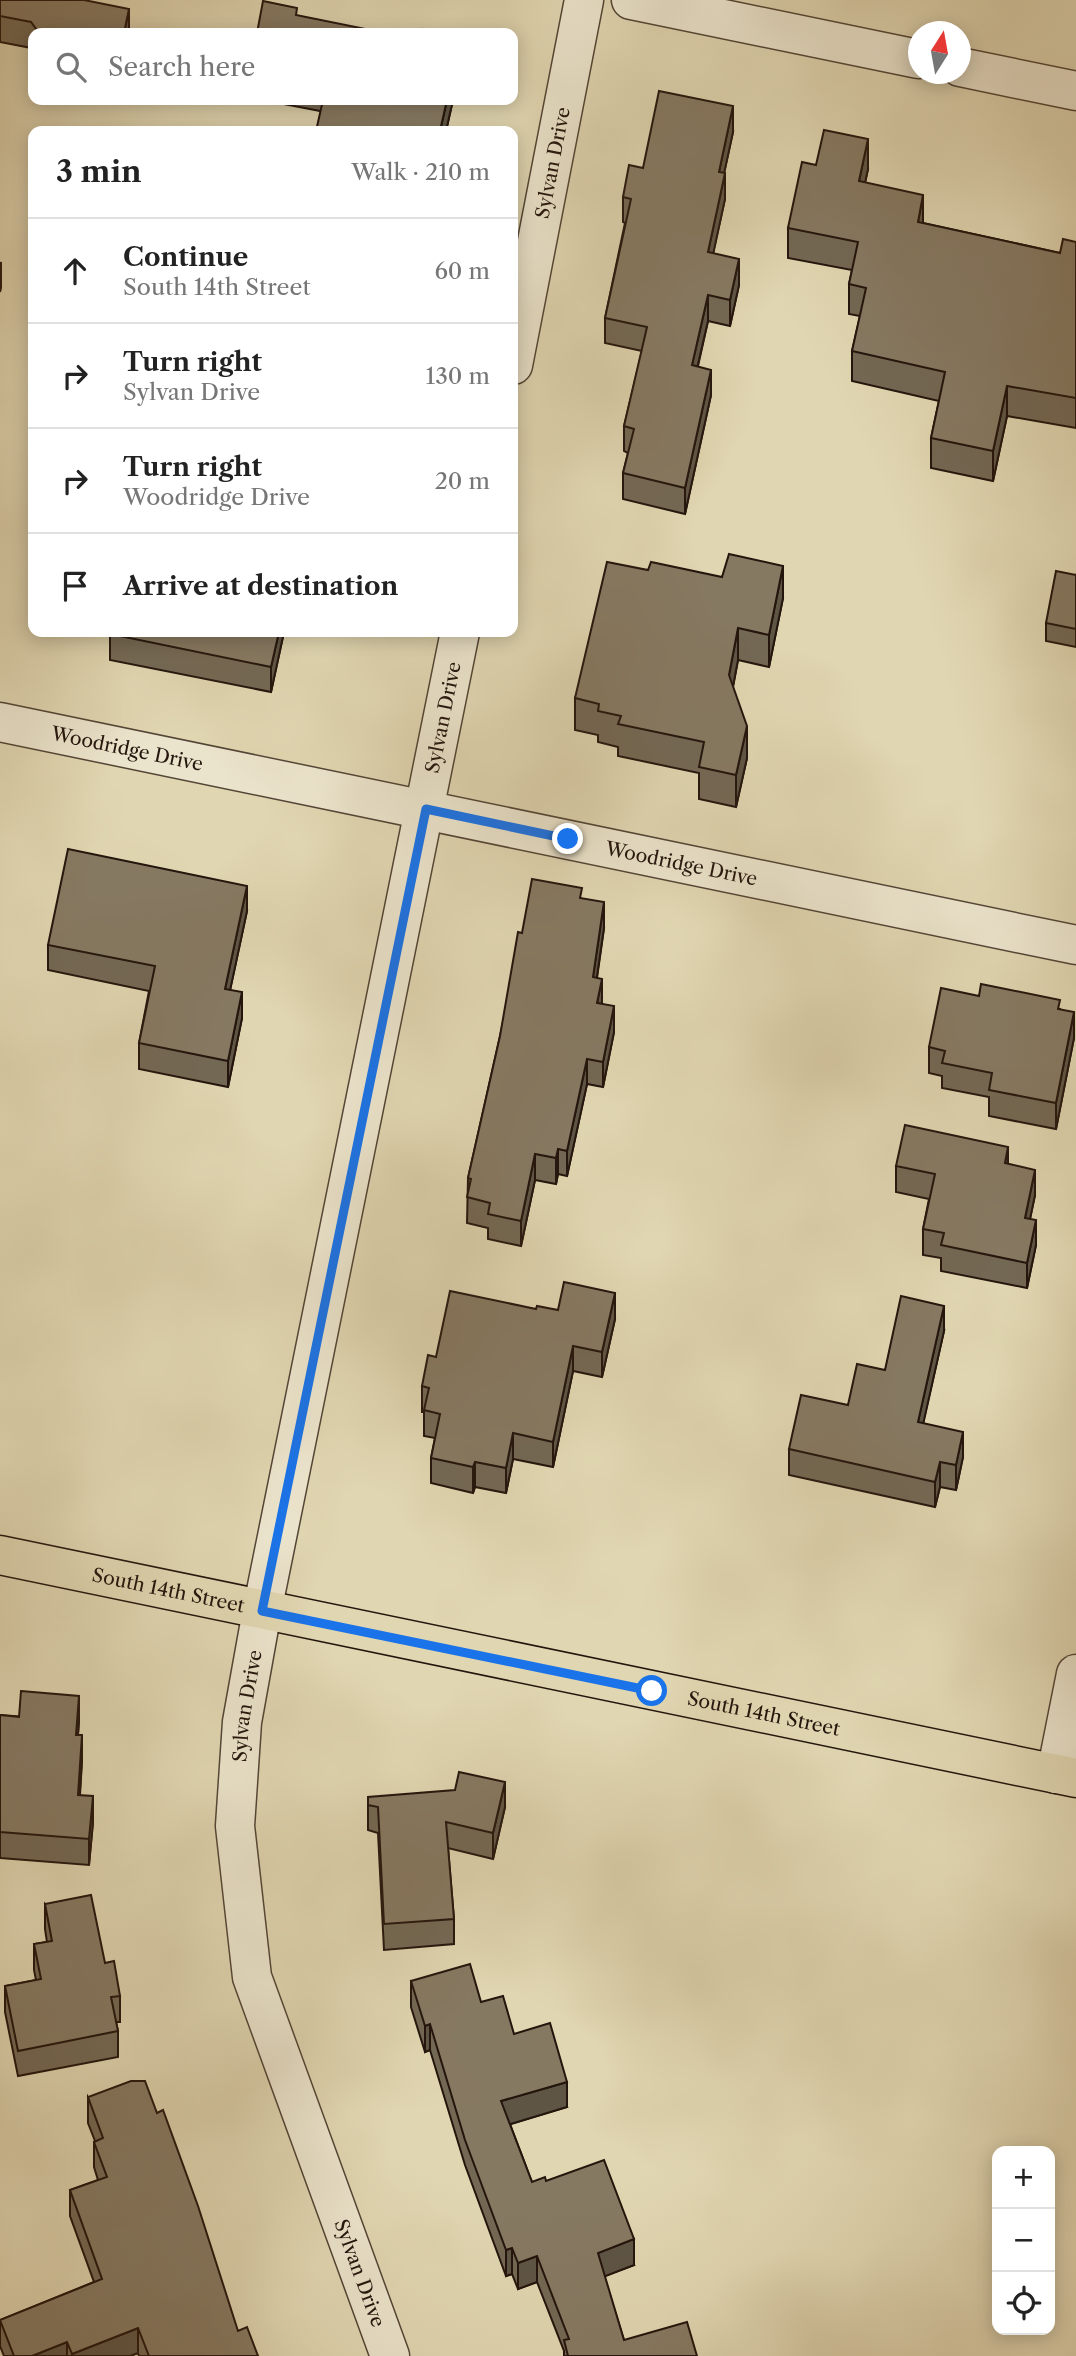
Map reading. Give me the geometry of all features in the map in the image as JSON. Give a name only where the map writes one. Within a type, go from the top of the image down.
[{"type":"main road","name":"South 14th Street","points":[[0,1555],[1066,1776]]},
{"type":"street","name":"Sylvan Drive","points":[[518,339],[584,0]]},
{"type":"street","points":[[631,0],[908,57]]},
{"type":"street","points":[[971,69],[1076,91]]},
{"type":"street","name":"Sylvan Drive","points":[[390,2356],[252,1977],[236,1826],[242,1722],[262,1611],[459,637]]},
{"type":"street","name":"Woodridge Drive","points":[[0,722],[1076,945]]},
{"type":"street","points":[[1066,1776],[1076,1674]]},
{"type":"building","points":[[0,0],[84,0],[129,9],[125,28],[35,28],[31,22],[0,16]]},
{"type":"building","points":[[263,1],[297,8],[296,15],[360,28],[258,28]]},
{"type":"building","points":[[659,91],[733,106],[719,172],[725,173],[708,252],[739,259],[730,300],[708,295],[692,365],[711,370],[685,488],[623,473],[634,429],[624,426],[647,327],[605,318],[631,199],[623,197],[629,165],[643,168]]},
{"type":"building","points":[[322,105],[446,105],[441,126],[317,126]]},
{"type":"building","points":[[824,130],[868,139],[859,181],[923,195],[918,222],[1060,253],[1063,239],[1076,242],[1076,398],[1007,386],[993,451],[931,438],[945,372],[852,351],[866,288],[849,284],[858,242],[788,228],[802,162],[816,165]]},
{"type":"building","points":[[729,554],[783,566],[769,635],[738,628],[729,675],[747,726],[736,775],[699,767],[704,742],[618,724],[621,716],[598,711],[599,704],[575,698],[607,562],[648,570],[651,562],[722,577]]},
{"type":"building","points":[[1056,571],[1076,575],[1076,629],[1046,623]]},
{"type":"building","points":[[125,637],[278,637],[271,667]]},
{"type":"building","points":[[68,849],[247,886],[225,989],[242,992],[228,1061],[139,1043],[155,966],[48,945]]},
{"type":"building","points":[[532,879],[582,888],[580,898],[604,902],[593,977],[602,979],[597,1003],[614,1006],[603,1062],[587,1059],[567,1151],[558,1149],[556,1158],[535,1154],[521,1221],[488,1214],[490,1203],[467,1197],[471,1179],[468,1178],[500,1036],[518,932],[522,933]]},
{"type":"building","points":[[981,984],[1060,1000],[1058,1009],[1074,1012],[1056,1103],[989,1090],[992,1073],[942,1063],[945,1051],[929,1047],[941,988],[979,996]]},
{"type":"building","points":[[905,1125],[1008,1147],[1005,1163],[1035,1170],[1025,1218],[1036,1220],[1027,1263],[941,1245],[944,1233],[923,1229],[935,1174],[896,1166]]},
{"type":"building","points":[[564,1282],[615,1293],[602,1352],[573,1346],[553,1442],[513,1433],[506,1468],[475,1462],[473,1467],[431,1458],[440,1414],[424,1410],[429,1388],[422,1386],[428,1355],[436,1357],[450,1291],[536,1309],[537,1306],[558,1310]]},
{"type":"building","points":[[901,1296],[944,1306],[918,1422],[963,1432],[956,1465],[940,1462],[935,1482],[789,1449],[801,1395],[848,1405],[857,1364],[885,1370]]},
{"type":"building","points":[[21,1691],[79,1696],[76,1735],[82,1735],[78,1795],[93,1796],[89,1839],[0,1832],[0,1715],[19,1717]]},
{"type":"building","points":[[459,1772],[505,1782],[493,1833],[446,1822],[454,1919],[384,1924],[378,1807],[368,1805],[368,1797],[455,1790]]},
{"type":"building","points":[[91,1895],[105,1963],[114,1961],[120,1996],[111,1997],[118,2031],[18,2051],[5,1986],[41,1979],[34,1944],[52,1941],[45,1904]]},
{"type":"building","points":[[470,1964],[481,2002],[503,1996],[514,2034],[550,2023],[567,2082],[501,2101],[532,2182],[545,2177],[546,2181],[604,2160],[634,2239],[598,2253],[624,2340],[687,2322],[697,2356],[568,2356],[564,2340],[569,2339],[537,2256],[518,2263],[512,2248],[506,2250],[465,2140],[430,2024],[425,2026],[411,1981]]},
{"type":"building","points":[[131,2081],[145,2081],[157,2113],[163,2110],[198,2206],[238,2331],[247,2327],[258,2356],[149,2356],[138,2328],[72,2354],[67,2342],[32,2356],[14,2356],[0,2320],[102,2279],[70,2190],[107,2177],[94,2142],[103,2138],[88,2097]]},
{"type":"route","points":[[568,839],[426,809],[262,1611],[652,1691]]}]
